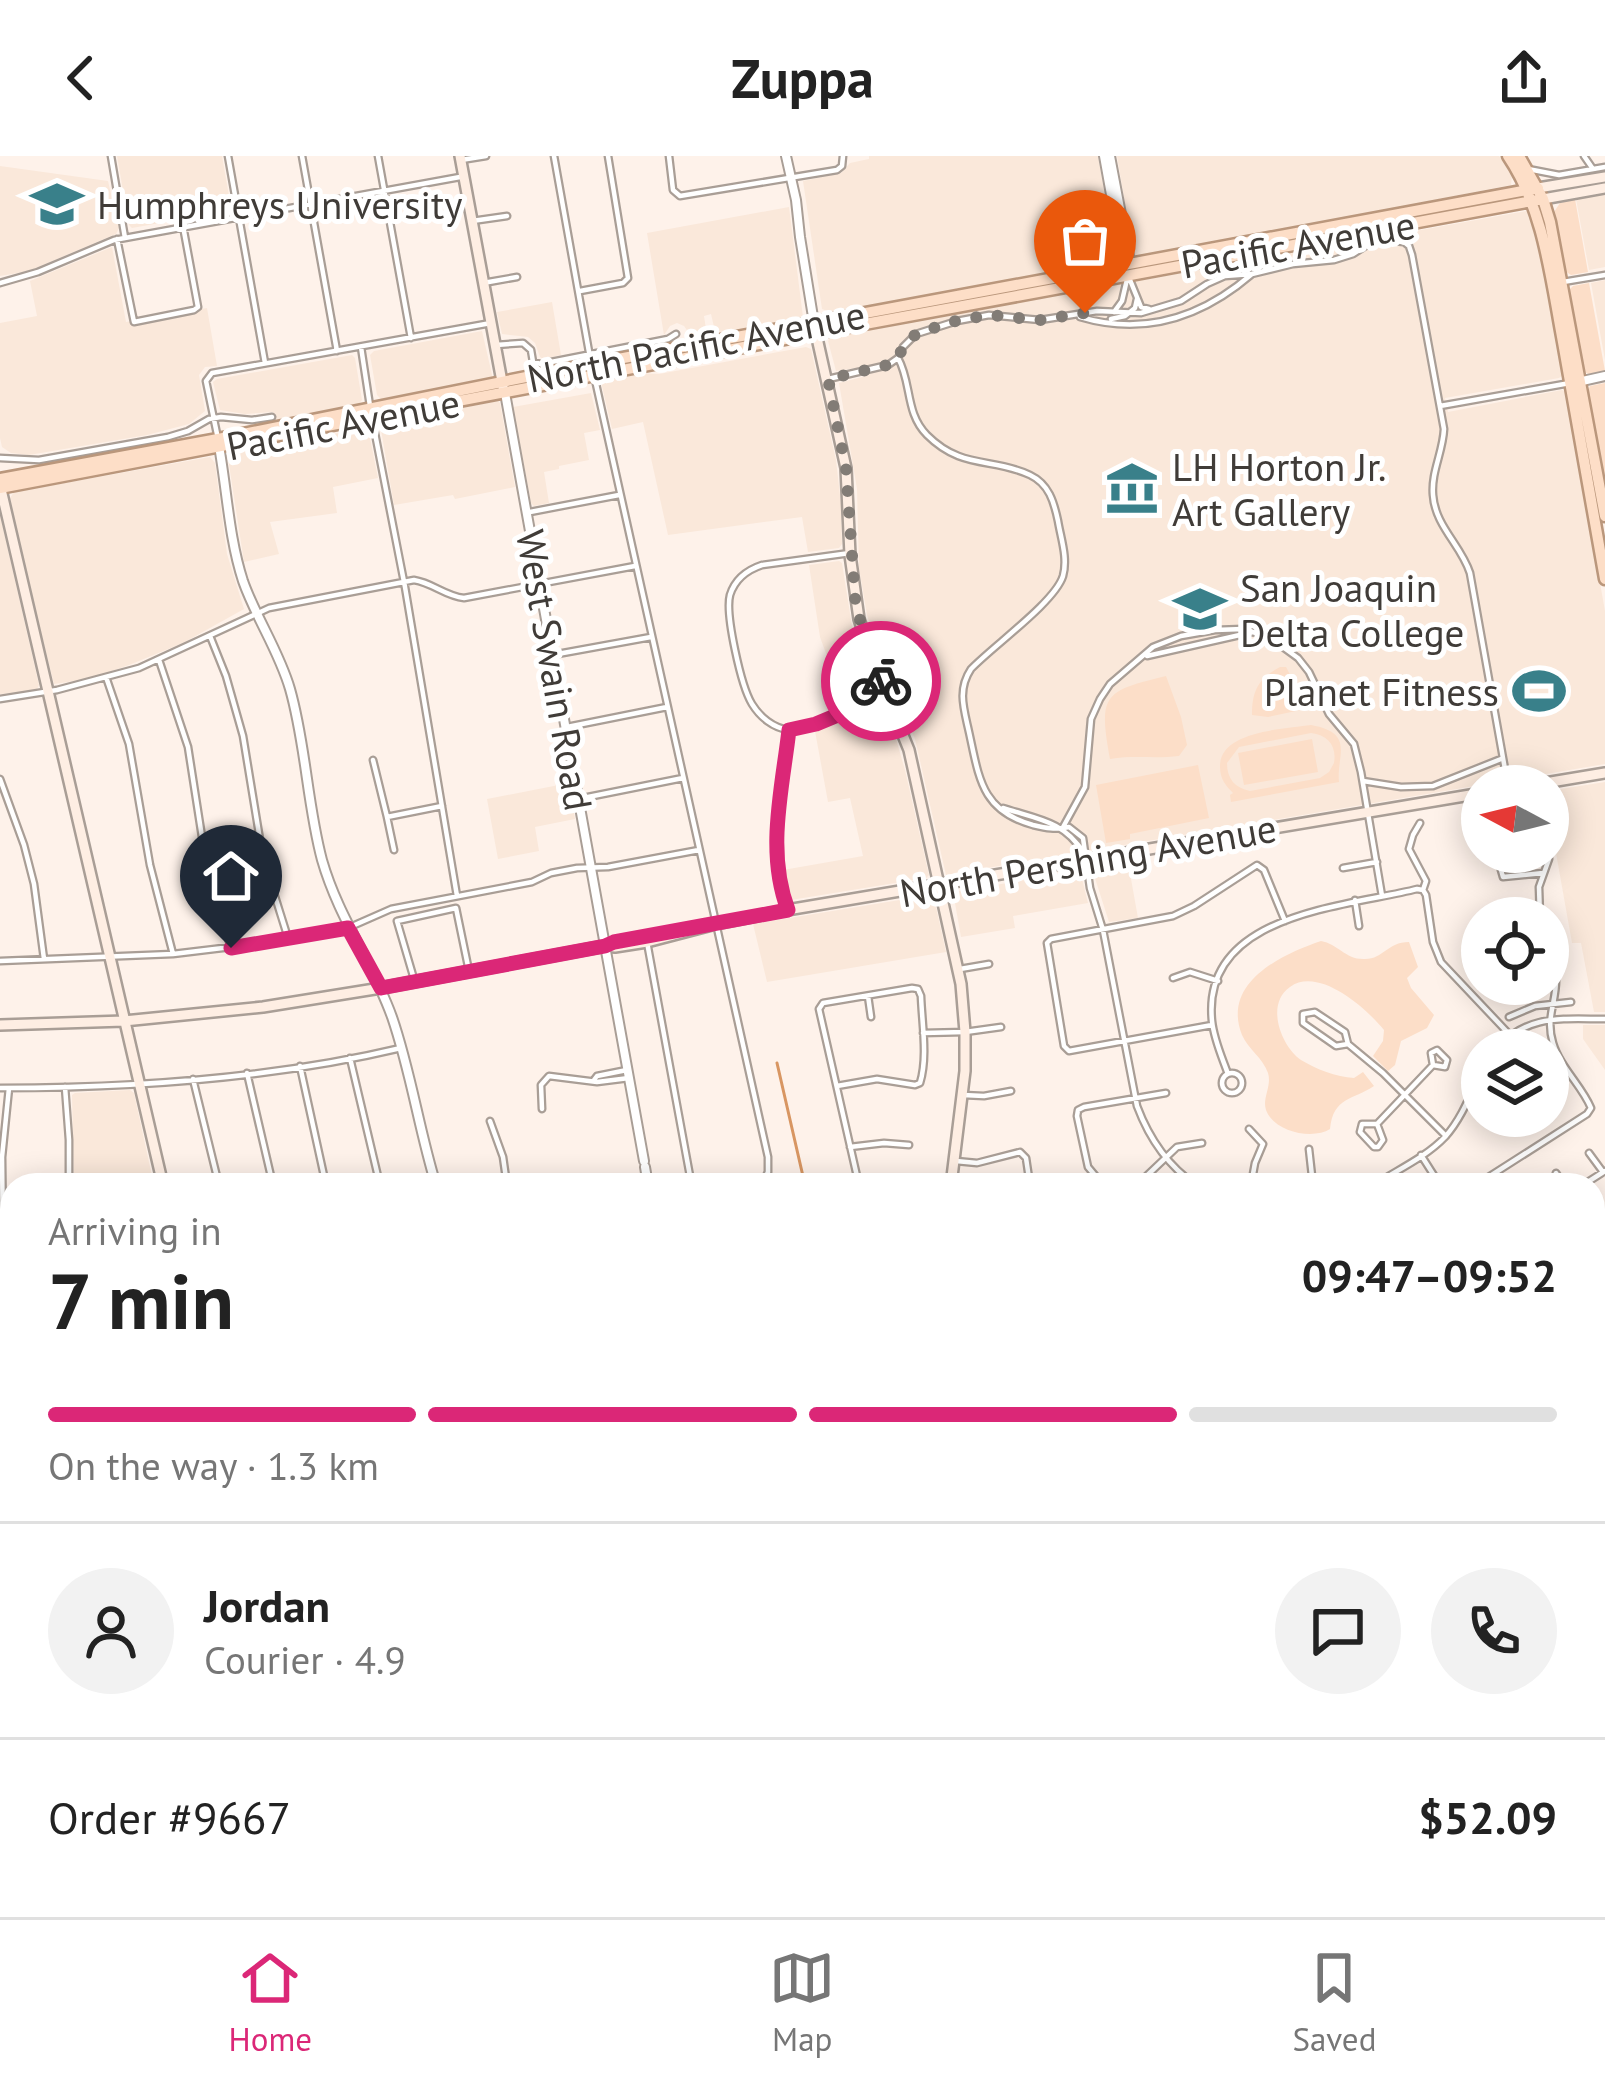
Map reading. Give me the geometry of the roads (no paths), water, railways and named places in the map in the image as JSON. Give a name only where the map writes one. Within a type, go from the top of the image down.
[{"type":"main road","points":[[1508,156],[1535,195],[1605,516]]},
{"type":"main road","points":[[1519,156],[1528,169],[1562,283],[1605,579]]},
{"type":"main road","name":"West Swain Road","points":[[461,158],[503,388]]},
{"type":"main road","name":"North Pacific Avenue","points":[[218,443],[503,388],[591,365],[598,369],[628,363],[637,356],[815,328],[1307,232],[1535,195],[1605,177]]},
{"type":"main road","name":"Pacific Avenue","points":[[1128,270],[1263,250],[1535,195],[1605,188]]},
{"type":"main road","points":[[1263,250],[1300,240],[1307,232]]},
{"type":"main road","name":"Pacific Avenue","points":[[503,388],[562,382],[591,365],[675,360],[815,328]]},
{"type":"main road","points":[[815,328],[846,468],[859,620],[909,750],[958,970],[965,1032],[952,1173]]},
{"type":"main road","points":[[675,360],[711,342]]},
{"type":"main road","name":"Pacific Avenue","points":[[0,485],[218,443]]},
{"type":"main road","points":[[0,485],[160,1173]]},
{"type":"main road","points":[[1569,780],[1605,773]]},
{"type":"main road","name":"North Pershing Avenue","points":[[605,946],[1084,856],[1461,796]]},
{"type":"main road","name":"North Pershing Avenue","points":[[0,1025],[124,1021],[263,1007],[694,929]]},
{"type":"street","points":[[111,156],[134,322],[198,307],[183,226]]},
{"type":"street","points":[[228,156],[265,364]]},
{"type":"street","points":[[302,156],[338,351]]},
{"type":"street","points":[[378,156],[411,338]]},
{"type":"street","points":[[461,158],[486,156]]},
{"type":"street","points":[[554,156],[591,365],[768,1157],[768,1173]]},
{"type":"street","points":[[578,291],[628,278],[608,156]]},
{"type":"street","points":[[669,156],[674,190],[683,196],[840,169],[843,156]]},
{"type":"street","points":[[786,156],[815,328]]},
{"type":"street","points":[[1107,156],[1123,261],[1141,307],[1150,309]]},
{"type":"street","points":[[1584,156],[1593,169]]},
{"type":"street","points":[[1528,169],[1559,175],[1605,167]]},
{"type":"street","points":[[0,283],[121,238],[464,176]]},
{"type":"street","points":[[472,221],[507,216]]},
{"type":"street","points":[[1100,321],[1181,301],[1214,280],[1343,258],[1376,242],[1406,243],[1444,437],[1433,499],[1441,524],[1470,573],[1504,765]]},
{"type":"street","points":[[1114,312],[1122,301],[1128,270]]},
{"type":"street","points":[[1075,315],[1156,324],[1219,299],[1252,274]]},
{"type":"street","points":[[1562,283],[1605,275]]},
{"type":"street","points":[[483,284],[517,278]]},
{"type":"street","points":[[828,379],[888,365],[916,334],[957,321],[989,315],[1040,320],[1097,311],[1126,314],[1136,308],[1137,299]]},
{"type":"street","points":[[1122,301],[1134,324]]},
{"type":"street","points":[[433,1173],[381,988],[334,898],[317,841],[290,688],[236,555],[207,377],[490,323]]},
{"type":"street","points":[[495,345],[523,343],[536,364],[591,365],[676,334]]},
{"type":"street","points":[[361,347],[458,896]]},
{"type":"street","points":[[898,358],[913,415],[933,441],[964,460],[1029,474],[1049,491],[1056,511],[1064,559],[1058,587],[975,665],[963,685],[962,699],[987,795],[998,806],[1055,824],[1075,838],[1084,856],[1135,1098],[1144,1124],[1183,1173]]},
{"type":"street","points":[[1440,406],[1605,376]]},
{"type":"street","name":"West Swain Road","points":[[503,388],[648,1173]]},
{"type":"street","points":[[0,458],[39,460],[181,434],[214,418],[272,417]]},
{"type":"street","points":[[526,512],[619,495]]},
{"type":"street","points":[[850,553],[758,566],[742,575],[730,594],[729,610],[748,696],[766,721],[789,730],[888,694]]},
{"type":"street","points":[[0,699],[49,692],[160,659],[257,612],[403,582],[422,581],[461,598],[635,566]]},
{"type":"street","points":[[1062,829],[1085,787],[1089,728],[1110,684],[1153,647],[1181,636],[1231,628],[1253,632],[1281,644],[1303,663],[1322,703],[1356,748],[1382,896]]},
{"type":"street","points":[[1144,657],[1253,632]]},
{"type":"street","points":[[210,636],[239,719],[263,858],[289,940]]},
{"type":"street","points":[[552,656],[651,637]]},
{"type":"street","points":[[160,659],[188,747],[207,869],[231,948]]},
{"type":"street","points":[[106,677],[130,744],[150,866],[173,954]]},
{"type":"street","points":[[565,727],[668,707]]},
{"type":"street","points":[[788,910],[776,848],[789,730]]},
{"type":"street","points":[[1363,781],[1433,786],[1503,758]]},
{"type":"street","points":[[373,760],[394,850]]},
{"type":"street","points":[[578,799],[683,778]]},
{"type":"street","points":[[0,779],[34,884],[44,961]]},
{"type":"street","points":[[387,817],[442,806]]},
{"type":"street","points":[[1420,823],[1409,849],[1426,881],[1423,890],[1441,962],[1504,1029]]},
{"type":"street","points":[[0,961],[173,954],[289,940],[348,928],[386,910],[532,882],[551,873],[699,850]]},
{"type":"street","points":[[1343,868],[1377,862]]},
{"type":"street","points":[[1212,1025],[1072,1052],[1064,1046],[1047,943],[1173,916],[1257,865],[1264,870],[1285,921]]},
{"type":"street","points":[[1502,873],[1503,877],[1543,873],[1538,897]]},
{"type":"street","points":[[1228,1074],[1212,1025],[1212,1001],[1218,981],[1238,950],[1285,921],[1355,900],[1423,890]]},
{"type":"street","points":[[1355,900],[1359,926]]},
{"type":"street","points":[[415,982],[397,921],[456,908],[469,971]]},
{"type":"street","points":[[647,941],[689,1173]]},
{"type":"street","points":[[958,970],[989,964]]},
{"type":"street","points":[[1173,978],[1190,972],[1218,981]]},
{"type":"street","points":[[837,1087],[877,1079],[920,1083],[923,1034],[918,989],[820,1007],[837,1087],[850,1147],[856,1173]]},
{"type":"street","points":[[868,997],[872,1017]]},
{"type":"street","points":[[1509,1017],[1525,1009],[1571,1002]]},
{"type":"street","points":[[1495,1173],[1591,1108],[1556,1052],[1551,1006]]},
{"type":"street","points":[[1348,1044],[1336,1046],[1303,1023],[1303,1014],[1315,1012],[1348,1034],[1348,1044],[1446,1136]]},
{"type":"street","points":[[1520,1029],[1549,1020],[1605,1018]]},
{"type":"street","points":[[923,1034],[1001,1027]]},
{"type":"street","points":[[0,1088],[193,1079],[401,1048]]},
{"type":"street","points":[[350,1058],[377,1173]]},
{"type":"street","points":[[1377,1124],[1433,1065]]},
{"type":"street","points":[[300,1066],[323,1173]]},
{"type":"street","points":[[248,1073],[270,1173]]},
{"type":"street","points":[[542,1109],[545,1077],[594,1080],[628,1074]]},
{"type":"street","points":[[193,1079],[216,1173]]},
{"type":"street","points":[[65,1087],[68,1173]]},
{"type":"street","points":[[3,1173],[9,1088]]},
{"type":"street","points":[[963,1095],[1011,1091]]},
{"type":"street","points":[[1093,1173],[1077,1113],[1084,1107],[1166,1093]]},
{"type":"street","points":[[1392,1173],[1446,1136],[1461,1111]]},
{"type":"street","points":[[490,1120],[505,1173]]},
{"type":"street","points":[[1249,1129],[1263,1144],[1255,1173]]},
{"type":"street","points":[[1149,1173],[1178,1147],[1202,1143]]},
{"type":"street","points":[[850,1147],[909,1145]]},
{"type":"street","points":[[1309,1148],[1312,1173]]},
{"type":"street","points":[[954,1161],[977,1163],[1020,1152],[1028,1173]]},
{"type":"street","points":[[1589,1153],[1604,1172]]},
{"type":"street","points":[[1420,1155],[1432,1173]]},
{"type":"waterway","points":[[777,1063],[802,1173]]},
{"type":"place","name":"Humphreys University","points":[[57,204]]},
{"type":"place","name":"LH Horton Jr. Art Gallery","points":[[1132,488]]},
{"type":"place","name":"San Joaquin Delta College","points":[[1200,609]]},
{"type":"place","name":"Planet Fitness","points":[[1539,691]]}]
